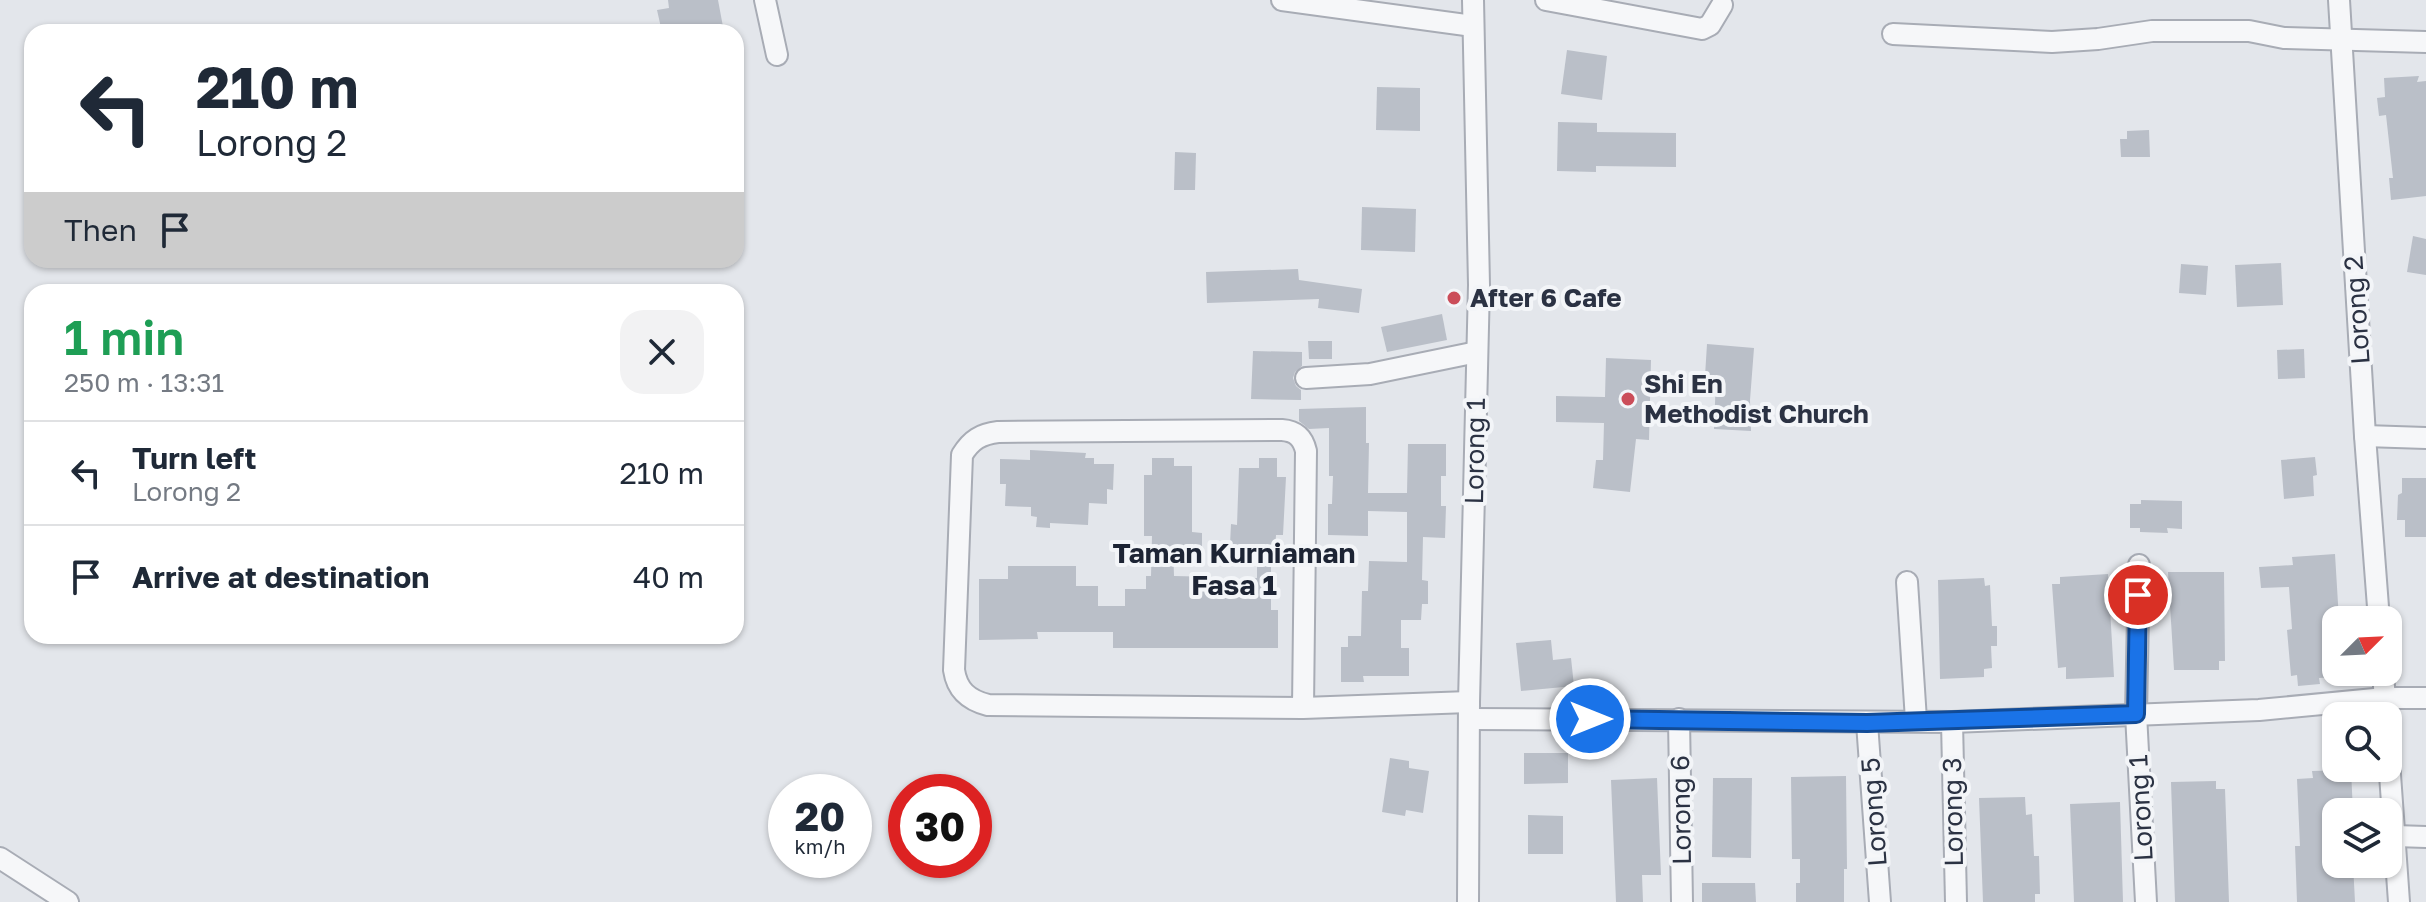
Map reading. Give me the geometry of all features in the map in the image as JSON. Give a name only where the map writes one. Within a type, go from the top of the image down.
[{"type":"street","points":[[765,0],[777,55]]},
{"type":"street","points":[[1282,0],[1473,26]]},
{"type":"street","name":"Lorong 1","points":[[1468,902],[1479,285],[1473,0]]},
{"type":"street","points":[[1546,0],[1702,29],[1710,25],[1722,5]]},
{"type":"street","name":"Lorong 2","points":[[2339,0],[2378,606]]},
{"type":"street","points":[[1893,34],[2052,42],[2152,31],[2249,31],[2284,38],[2426,42]]},
{"type":"street","points":[[1306,378],[1370,374],[1477,352]]},
{"type":"street","points":[[1303,708],[1306,451],[1296,433],[1282,430],[998,432],[977,437],[968,445],[962,455],[954,670],[961,690],[968,697],[988,705],[1470,710],[1867,723],[2322,708]]},
{"type":"street","points":[[2365,436],[2426,438]]},
{"type":"street","points":[[2136,714],[2139,565]]},
{"type":"street","points":[[1907,582],[1916,720]]},
{"type":"street","points":[[2402,703],[2426,698]]},
{"type":"street","name":"Lorong 1","points":[[2136,714],[2146,902]]},
{"type":"street","name":"Lorong 6","points":[[1679,719],[1682,902]]},
{"type":"street","name":"Lorong 3","points":[[1952,722],[1956,902]]},
{"type":"street","name":"Lorong 5","points":[[1867,723],[1880,902]]},
{"type":"street","points":[[2402,836],[2426,837]]},
{"type":"street","points":[[0,858],[68,902]]},
{"type":"street","points":[[2398,878],[2399,902]]},
{"type":"building","points":[[668,0],[718,0],[722,24],[660,24],[657,10],[669,8]]},
{"type":"building","points":[[1567,50],[1607,56],[1602,100],[1561,94]]},
{"type":"building","points":[[2419,76],[2417,82],[2426,81],[2426,196],[2391,200],[2389,178],[2393,178],[2386,115],[2379,116],[2377,98],[2385,97],[2384,78]]},
{"type":"building","points":[[1377,87],[1420,88],[1420,131],[1376,130]]},
{"type":"building","points":[[1558,122],[1597,123],[1597,132],[1676,133],[1676,167],[1596,166],[1596,172],[1557,171]]},
{"type":"building","points":[[2149,130],[2150,157],[2121,157],[2120,139],[2127,139],[2127,131]]},
{"type":"building","points":[[1175,152],[1196,153],[1195,190],[1174,190]]},
{"type":"building","points":[[1362,207],[1416,209],[1415,252],[1361,250]]},
{"type":"building","points":[[2413,236],[2426,239],[2426,275],[2407,272]]},
{"type":"building","points":[[2281,263],[2283,305],[2237,307],[2235,265]]},
{"type":"building","points":[[2181,264],[2208,266],[2206,295],[2179,293]]},
{"type":"building","points":[[1298,269],[1299,280],[1362,289],[1359,313],[1318,308],[1319,299],[1207,303],[1206,272]]},
{"type":"building","points":[[1442,314],[1447,340],[1387,352],[1381,327]]},
{"type":"building","points":[[1308,341],[1332,341],[1332,359],[1309,359]]},
{"type":"building","points":[[1707,344],[1754,348],[1751,431],[1714,429],[1716,377],[1705,376]]},
{"type":"building","points":[[2304,349],[2305,378],[2278,379],[2277,350]]},
{"type":"building","points":[[1253,351],[1302,352],[1302,366],[1293,378],[1301,390],[1301,400],[1251,399]]},
{"type":"building","points":[[1606,358],[1651,360],[1649,440],[1636,439],[1630,492],[1593,488],[1596,460],[1603,460],[1604,423],[1556,422],[1556,396],[1605,397]]},
{"type":"building","points":[[1366,407],[1368,493],[1407,493],[1408,444],[1446,444],[1446,476],[1441,476],[1441,506],[1446,506],[1445,538],[1423,537],[1422,580],[1428,581],[1428,604],[1422,604],[1421,620],[1401,620],[1401,648],[1409,648],[1409,676],[1363,676],[1364,682],[1341,682],[1341,647],[1348,647],[1348,636],[1361,636],[1362,591],[1368,591],[1369,561],[1407,562],[1407,512],[1368,511],[1368,536],[1328,535],[1328,504],[1332,504],[1333,476],[1329,476],[1329,428],[1309,429],[1299,421],[1299,409]]},
{"type":"building","points":[[1030,450],[1086,453],[1085,458],[1094,458],[1094,464],[1114,464],[1113,490],[1107,489],[1107,504],[1089,503],[1088,525],[1050,523],[1050,528],[1036,527],[1037,517],[1031,516],[1031,507],[1005,506],[1006,484],[1000,484],[1000,459],[1030,460]]},
{"type":"building","points":[[2315,457],[2317,475],[2313,476],[2314,496],[2284,499],[2281,460]]},
{"type":"building","points":[[1152,458],[1174,458],[1174,466],[1192,466],[1192,532],[1202,533],[1202,546],[1173,546],[1174,576],[1217,577],[1217,588],[1254,588],[1257,546],[1230,545],[1231,524],[1237,525],[1239,468],[1259,468],[1259,458],[1277,458],[1277,477],[1286,477],[1283,535],[1276,535],[1275,552],[1271,552],[1271,610],[1278,610],[1278,648],[1113,648],[1113,632],[1037,632],[1038,639],[979,640],[979,579],[1008,579],[1008,566],[1076,566],[1076,586],[1098,586],[1098,606],[1125,606],[1125,589],[1146,589],[1146,576],[1151,576],[1152,536],[1144,536],[1144,475],[1152,475]]},
{"type":"building","points":[[2402,478],[2426,478],[2426,537],[2405,537],[2405,520],[2397,520]]},
{"type":"building","points":[[2141,500],[2182,501],[2182,529],[2167,528],[2168,533],[2140,532],[2140,528],[2130,528],[2130,504],[2141,504]]},
{"type":"building","points":[[2335,554],[2338,606],[2322,606],[2320,684],[2298,686],[2297,675],[2291,676],[2287,630],[2292,629],[2289,587],[2261,588],[2259,567],[2293,565],[2292,557]]},
{"type":"building","points":[[2168,572],[2224,572],[2225,661],[2219,661],[2219,670],[2174,670]]},
{"type":"building","points":[[2108,574],[2114,677],[2066,679],[2066,667],[2058,668],[2052,584],[2060,584],[2060,577]]},
{"type":"building","points":[[1984,578],[1985,586],[1990,585],[1992,626],[1997,626],[1997,646],[1991,646],[1992,668],[1984,669],[1984,677],[1940,679],[1938,580]]},
{"type":"building","points":[[1551,640],[1553,660],[1571,658],[1574,686],[1521,691],[1516,643]]},
{"type":"building","points":[[1524,753],[1568,753],[1568,783],[1524,784]]},
{"type":"building","points":[[1390,758],[1409,761],[1409,768],[1429,771],[1423,813],[1406,810],[1405,816],[1382,812]]},
{"type":"building","points":[[2312,771],[2322,771],[2322,782],[2352,782],[2352,798],[2322,798],[2322,878],[2354,878],[2355,902],[2297,902],[2295,846],[2300,846],[2297,779],[2313,778]]},
{"type":"building","points":[[1846,776],[1847,869],[1844,869],[1844,902],[1796,902],[1800,859],[1792,859],[1791,777]]},
{"type":"building","points":[[1657,778],[1661,875],[1642,875],[1643,902],[1616,902],[1611,780]]},
{"type":"building","points":[[1713,778],[1752,778],[1751,858],[1712,857]]},
{"type":"building","points":[[2216,781],[2216,789],[2225,789],[2229,902],[2175,902],[2171,782]]},
{"type":"building","points":[[2025,797],[2026,815],[2032,814],[2034,856],[2039,856],[2040,894],[2035,894],[2035,902],[1983,902],[1979,798]]},
{"type":"building","points":[[2120,802],[2123,902],[2074,902],[2070,804]]},
{"type":"building","points":[[1528,815],[1563,816],[1563,854],[1528,854]]},
{"type":"building","points":[[1702,883],[1755,883],[1756,902],[1702,902]]},
{"type":"place","name":"After 6 Cafe","points":[[1454,298]]},
{"type":"place","name":"Shi En Methodist Church","points":[[1628,399]]},
{"type":"district","name":"Taman Kurniaman Fasa 1","points":[[1234,569]]},
{"type":"route","points":[[1590,719],[1867,723],[2136,714],[2138,595]]}]
